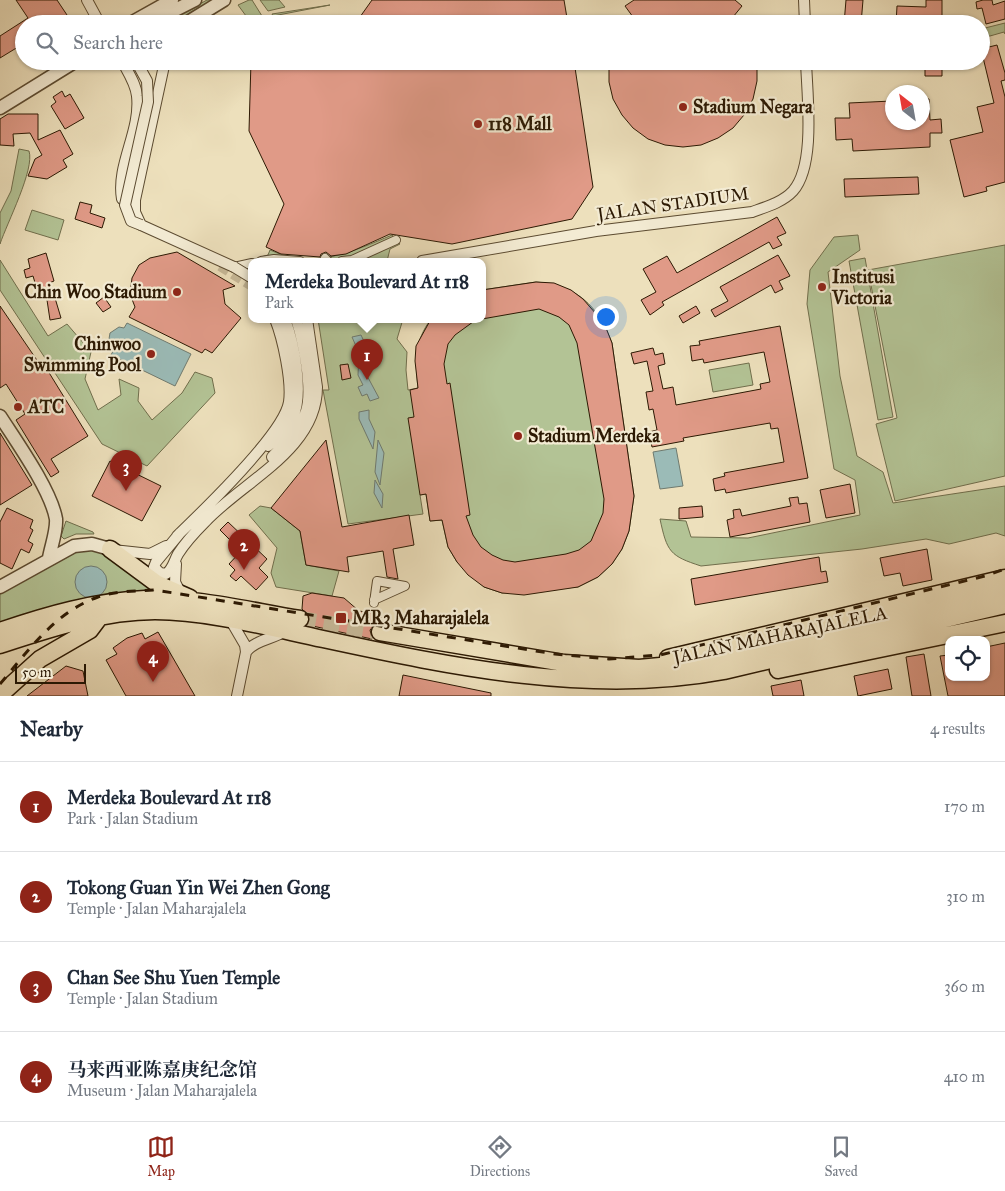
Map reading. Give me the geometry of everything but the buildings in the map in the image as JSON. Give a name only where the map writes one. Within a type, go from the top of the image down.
[{"type":"highway","points":[[110,549],[156,582],[180,592],[200,604]]},
{"type":"highway","name":"JALAN MAHARAJALELA","points":[[380,632],[564,663],[640,668],[703,662],[776,647],[1002,581]]},
{"type":"highway","points":[[0,631],[60,612],[106,603],[145,599],[200,604],[300,619]]},
{"type":"highway","name":"JALAN MAHARAJALELA","points":[[0,644],[38,632],[100,618],[130,612],[157,611],[285,631],[463,667],[602,682],[689,678],[1005,605]]},
{"type":"highway","points":[[0,695],[40,659],[90,630],[100,618]]},
{"type":"highway","points":[[724,671],[749,675],[758,674],[826,662],[934,636],[1005,623]]},
{"type":"street","points":[[87,0],[95,15]]},
{"type":"street","points":[[145,15],[172,0]]},
{"type":"street","points":[[166,15],[196,0]]},
{"type":"street","points":[[804,0],[805,15]]},
{"type":"street","points":[[199,15],[220,2]]},
{"type":"street","points":[[0,108],[61,70]]},
{"type":"street","points":[[122,199],[121,181],[137,106],[137,95],[127,70]]},
{"type":"street","points":[[140,70],[146,81],[148,102],[126,205],[131,221],[234,267],[248,276]]},
{"type":"street","points":[[141,225],[135,212],[135,200],[163,70]]},
{"type":"street","name":"JALAN STADIUM","points":[[439,258],[596,231],[752,212],[774,204],[792,192],[800,181],[808,160],[806,70]]},
{"type":"street","points":[[358,258],[396,240]]},
{"type":"street","points":[[234,267],[248,264]]},
{"type":"street","points":[[234,267],[248,271]]},
{"type":"street","points":[[276,323],[282,341],[289,401],[278,426],[242,471],[180,533],[156,562],[154,567],[160,573],[166,574],[172,569],[176,558],[206,520],[250,481],[292,448],[311,420],[317,397],[317,387],[308,323]]},
{"type":"street","points":[[242,471],[287,435],[298,402],[298,387],[290,331],[287,323]]},
{"type":"street","points":[[250,481],[306,409],[308,388],[297,323]]},
{"type":"street","points":[[0,416],[33,470],[56,519],[50,558]]},
{"type":"street","points":[[0,587],[74,546],[87,543],[110,549],[154,554],[180,533]]},
{"type":"street","points":[[176,558],[175,582],[180,592]]},
{"type":"street","points":[[230,621],[245,645],[246,652],[237,696]]},
{"type":"street","points":[[246,652],[257,643],[273,639],[285,631]]},
{"type":"green space","points":[[207,0],[214,0],[187,15],[180,15]]},
{"type":"green space","points":[[252,0],[261,15],[245,15],[238,5]]},
{"type":"green space","points":[[260,0],[279,0],[285,7],[268,11]]},
{"type":"green space","points":[[330,5],[278,15],[272,14]]},
{"type":"green space","points":[[1005,23],[1005,34],[1004,32],[990,36],[990,27]]},
{"type":"green space","points":[[19,149],[29,151],[28,170],[0,244],[0,213],[11,191]]},
{"type":"green space","points":[[32,210],[64,220],[58,240],[25,230]]},
{"type":"green space","points":[[392,235],[400,244],[390,249],[388,258],[322,258],[347,252]]},
{"type":"green space","points":[[858,235],[860,250],[828,272],[840,376],[857,456],[883,472],[893,503],[1005,486],[1005,536],[996,533],[949,544],[926,539],[862,549],[701,566],[682,559],[668,546],[660,519],[686,521],[691,537],[748,538],[860,515],[855,480],[834,469],[807,304],[810,270],[834,237]]},
{"type":"green space","points":[[1005,245],[1005,476],[895,501],[876,424],[897,418],[868,270]]},
{"type":"green space","points":[[270,250],[286,256],[302,258],[258,258],[268,255]]},
{"type":"green space","points":[[865,258],[893,417],[878,420],[849,261]]},
{"type":"green space","points":[[0,260],[48,336],[67,324],[91,352],[85,379],[98,410],[121,395],[119,379],[139,388],[138,401],[152,420],[182,393],[195,372],[212,378],[215,393],[147,466],[102,444],[0,290]]},
{"type":"green space","name":"Stadium Merdeka","points":[[536,282],[563,287],[584,299],[592,308],[600,318],[612,343],[634,496],[629,531],[622,549],[612,564],[598,577],[578,587],[502,593],[484,587],[457,562],[448,547],[442,520],[430,521],[426,494],[420,495],[423,514],[348,524],[323,390],[329,390],[319,323],[402,323],[397,339],[407,352],[408,390],[418,388],[416,360],[425,327],[428,323],[486,323],[486,289]]},
{"type":"green space","points":[[749,363],[753,385],[713,392],[709,370]]},
{"type":"green space","points":[[260,506],[271,508],[300,531],[306,565],[339,571],[332,596],[276,587],[271,573],[277,548],[249,515]]},
{"type":"green space","points":[[66,521],[94,534],[76,534],[64,539],[61,536]]},
{"type":"green space","points":[[85,550],[97,550],[108,554],[169,595],[0,624],[0,594],[75,553]]},
{"type":"water","name":"Chinwoo Swimming Pool","points":[[127,323],[191,354],[175,386],[111,355],[115,347],[109,339],[110,333],[119,327],[124,328]]},
{"type":"water","points":[[361,335],[368,350],[365,372],[379,398],[370,401],[367,394],[362,396],[358,387],[363,385],[358,375],[359,353],[352,337]]},
{"type":"water","points":[[369,410],[369,419],[375,432],[373,449],[359,419],[359,412]]},
{"type":"water","points":[[378,440],[384,453],[380,485],[375,472]]},
{"type":"water","points":[[676,448],[683,486],[660,489],[653,452]]},
{"type":"water","points":[[375,480],[383,494],[382,508],[374,493]]},
{"type":"water","points":[[91,566],[97,567],[102,571],[106,576],[106,588],[102,593],[97,597],[91,598],[85,597],[80,593],[76,588],[75,582],[76,576],[80,571],[85,567]]},
{"type":"tunnel","points":[[220,266],[248,284]]},
{"type":"tunnel","points":[[235,270],[248,269]]},
{"type":"tunnel","points":[[300,619],[380,632]]},
{"type":"railway","points":[[0,684],[55,622],[83,604],[98,597],[119,592],[155,590],[555,654],[609,659],[660,655],[985,576],[1005,569]]},
{"type":"place","name":"Stadium Negara","points":[[683,107]]},
{"type":"place","name":"118 Mall","points":[[478,124]]},
{"type":"place","name":"Institusi Victoria","points":[[822,287]]},
{"type":"place","name":"Chin Woo Stadium","points":[[177,292]]},
{"type":"place","name":"Chinwoo Swimming Pool","points":[[151,354]]},
{"type":"place","name":"Merdeka Boulevard At 118","points":[[367,380]]},
{"type":"place","name":"ATC","points":[[18,407]]},
{"type":"place","name":"Stadium Merdeka","points":[[518,436]]},
{"type":"place","name":"Chan See Shu Yuen Temple","points":[[126,491]]},
{"type":"place","name":"Tokong Guan Yin Wei Zhen Gong","points":[[244,570]]},
{"type":"place","name":"MR3 Maharajalela","points":[[341,618]]},
{"type":"place","name":"马来西亚陈嘉庚纪念馆","points":[[153,682]]}]
